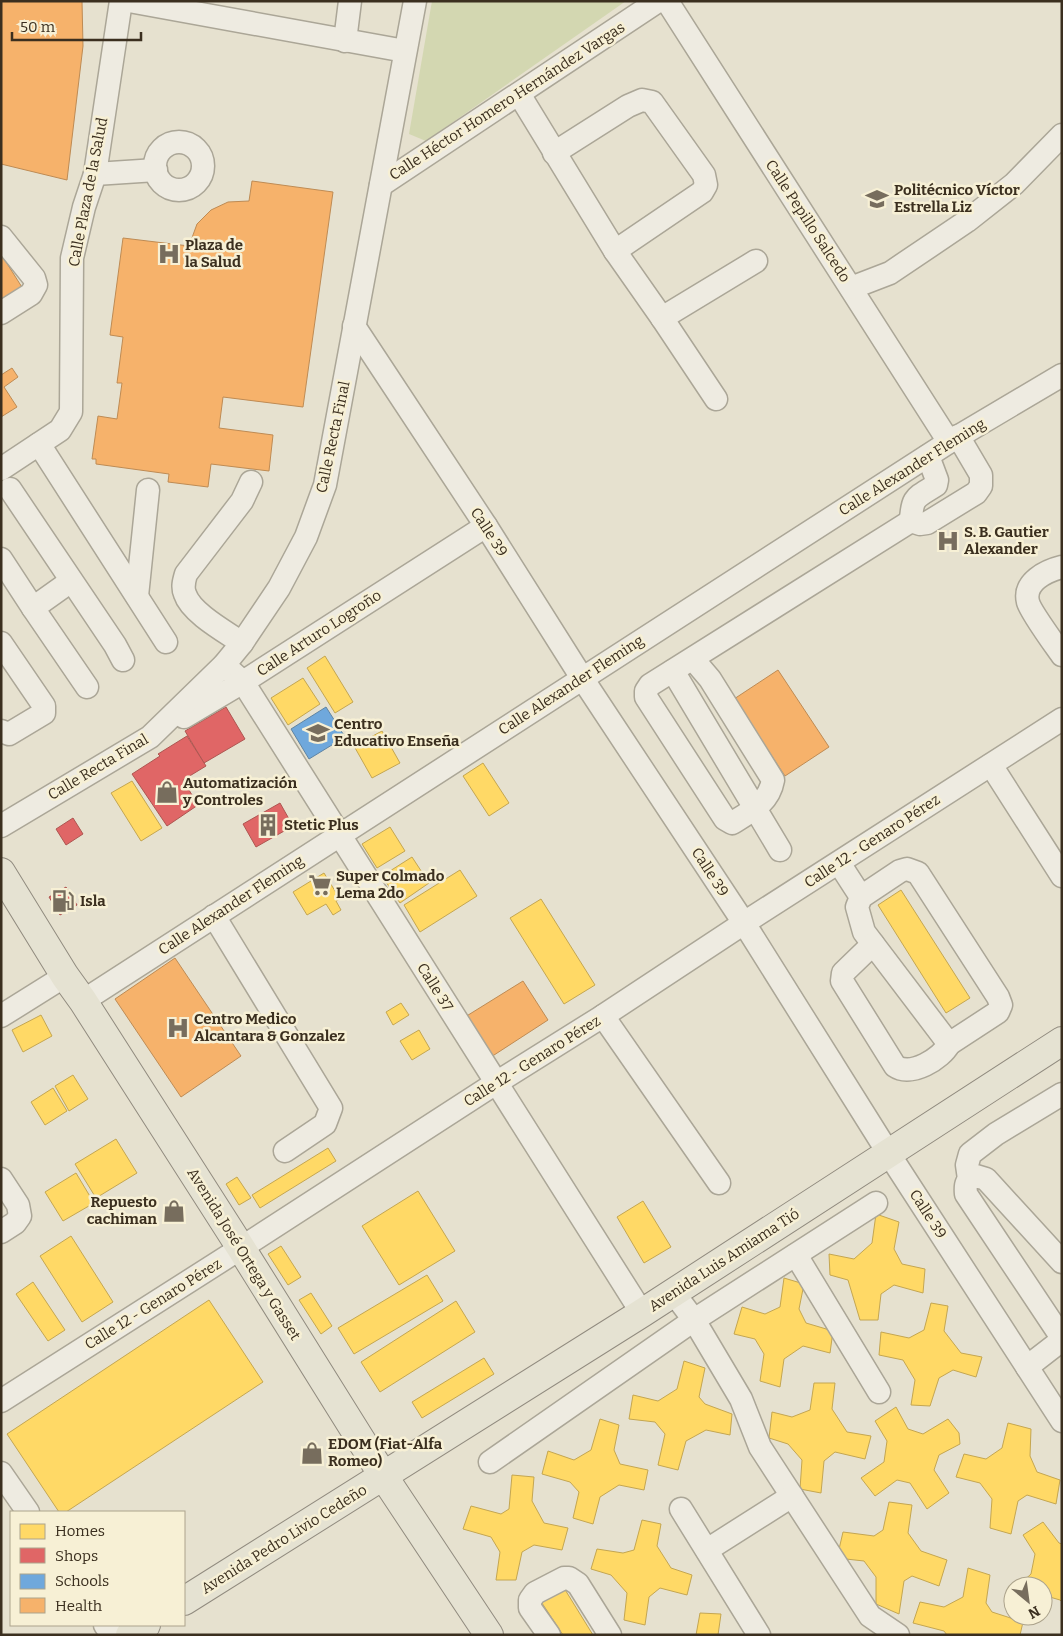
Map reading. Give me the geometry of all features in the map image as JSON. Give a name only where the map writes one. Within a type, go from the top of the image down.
[{"type":"main road","name":"Avenida José Ortega y Gasset","points":[[1,872],[241,1248],[384,1477],[489,1635]]},
{"type":"main road","name":"Avenida Luis Amiama Tió","points":[[384,1477],[642,1313],[1062,1041]]},
{"type":"main road","name":"Avenida Pedro Livio Cedeño","points":[[185,1600],[384,1477]]},
{"type":"main road","points":[[130,1635],[144,1626]]},
{"type":"street","name":"Calle Plaza de la Salud","points":[[1,469],[60,430],[71,412],[72,258],[84,207],[95,174],[121,1]]},
{"type":"street","points":[[129,1],[405,51]]},
{"type":"street","points":[[345,41],[350,1]]},
{"type":"street","name":"Calle Recta Final","points":[[1,826],[150,737],[224,665],[242,643],[279,588],[306,536],[326,485],[415,1]]},
{"type":"street","name":"Calle Héctor Homero Hernández Vargas","points":[[381,184],[658,1]]},
{"type":"street","name":"Calle Pepillo Salcedo","points":[[667,1],[851,288],[954,439],[981,475],[981,486],[976,493],[927,523],[920,524],[911,520]]},
{"type":"street","points":[[519,94],[615,251],[716,399]]},
{"type":"street","points":[[554,153],[628,106],[642,100],[652,102],[704,175],[706,185],[702,192],[615,251]]},
{"type":"street","points":[[851,288],[890,274],[967,221],[1014,184],[1062,135]]},
{"type":"street","points":[[95,174],[156,170]]},
{"type":"street","points":[[1,237],[34,278],[36,286],[31,294],[1,313]]},
{"type":"street","points":[[662,318],[756,261]]},
{"type":"street","name":"Calle 39","points":[[354,326],[486,526],[582,678],[744,923],[889,1154],[1062,1421]]},
{"type":"street","name":"Calle Alexander Fleming","points":[[83,1000],[954,439],[1062,374]]},
{"type":"street","points":[[39,444],[166,642]]},
{"type":"street","points":[[692,659],[710,680],[773,780],[769,795],[756,809],[732,823],[725,819],[646,697],[646,691],[650,685],[911,520],[912,504],[916,498],[936,485],[937,480],[928,456]]},
{"type":"street","points":[[242,643],[206,618],[193,606],[185,595],[184,584],[186,574],[242,501],[251,482]]},
{"type":"street","points":[[10,489],[123,660]]},
{"type":"street","points":[[137,596],[148,490]]},
{"type":"street","name":"Calle Arturo Logroño","points":[[150,737],[243,682],[486,526]]},
{"type":"street","points":[[1,559],[32,608],[87,687]]},
{"type":"street","points":[[1062,567],[1049,570],[1033,582],[1028,591],[1028,603],[1062,655]]},
{"type":"street","points":[[32,608],[71,581]]},
{"type":"street","points":[[1,643],[44,706],[44,713],[9,734],[1,731]]},
{"type":"street","name":"Calle 37","points":[[224,665],[243,682],[642,1313]]},
{"type":"street","points":[[673,671],[780,850]]},
{"type":"street","name":"Calle 12 - Genaro Pérez","points":[[1,1401],[1062,720]]},
{"type":"street","points":[[991,765],[1062,876]]},
{"type":"street","points":[[839,863],[861,897]]},
{"type":"street","points":[[873,944],[841,977],[896,1066],[900,1069],[914,1069],[940,1056],[949,1044],[998,1012],[1001,1005],[998,997],[918,873],[908,869],[900,871],[861,897],[857,907],[864,932],[949,1044]]},
{"type":"street","points":[[214,916],[331,1108],[325,1124],[285,1151]]},
{"type":"street","points":[[1,1016],[66,976]]},
{"type":"street","points":[[603,1016],[719,1183]]},
{"type":"street","points":[[969,1179],[967,1165],[970,1154],[996,1134],[1062,1094]]},
{"type":"street","points":[[1027,1368],[1062,1339],[966,1194],[965,1185],[969,1179],[976,1176],[986,1179],[1062,1262]]},
{"type":"street","points":[[1,1179],[18,1205],[20,1216],[1,1232]]},
{"type":"street","points":[[490,1462],[694,1320],[876,1203]]},
{"type":"street","points":[[796,1255],[879,1392]]},
{"type":"street","points":[[673,1292],[694,1320],[741,1399],[760,1447],[870,1616],[898,1635]]},
{"type":"street","points":[[1,1473],[27,1511]]},
{"type":"street","points":[[707,1550],[792,1496]]},
{"type":"street","points":[[681,1509],[759,1635]]},
{"type":"street","points":[[549,1635],[530,1608],[530,1600],[535,1593],[564,1578],[569,1578],[578,1584],[610,1635]]},
{"type":"green space","points":[[432,1],[626,1],[426,141],[409,134]]},
{"type":"building: Homes","points":[[325,656],[353,702],[335,713],[307,668]]},
{"type":"building: Homes","points":[[303,678],[320,704],[288,725],[271,698]]},
{"type":"building: Homes","points":[[382,731],[400,763],[372,778],[354,746]]},
{"type":"building: Homes","points":[[483,763],[509,803],[489,816],[463,776]]},
{"type":"building: Homes","points":[[132,781],[162,828],[141,841],[111,793]]},
{"type":"building: Homes","points":[[390,827],[405,851],[377,868],[362,844]]},
{"type":"building: Homes","points":[[412,857],[429,883],[400,903],[382,876]]},
{"type":"building: Homes","points":[[460,870],[477,896],[420,932],[404,905]]},
{"type":"building: Homes","points":[[324,873],[340,899],[336,901],[341,910],[333,915],[326,904],[307,915],[293,892]]},
{"type":"building: Homes","points":[[901,890],[970,998],[946,1013],[878,905]]},
{"type":"building: Homes","points":[[541,899],[595,985],[564,1004],[510,918]]},
{"type":"building: Homes","points":[[401,1003],[409,1015],[393,1025],[386,1012]]},
{"type":"building: Homes","points":[[41,1015],[52,1036],[23,1052],[12,1030]]},
{"type":"building: Homes","points":[[419,1030],[430,1049],[412,1060],[400,1041]]},
{"type":"building: Homes","points":[[73,1075],[88,1099],[69,1111],[55,1086]]},
{"type":"building: Homes","points":[[53,1088],[67,1111],[45,1125],[31,1102]]},
{"type":"building: Homes","points":[[116,1139],[137,1173],[96,1198],[75,1164]]},
{"type":"building: Homes","points":[[328,1148],[336,1161],[260,1208],[252,1195]]},
{"type":"building: Homes","points":[[76,1173],[94,1203],[63,1221],[45,1192]]},
{"type":"building: Homes","points":[[237,1177],[251,1198],[239,1205],[226,1184]]},
{"type":"building: Homes","points":[[418,1191],[455,1251],[399,1285],[362,1226]]},
{"type":"building: Homes","points":[[643,1201],[671,1247],[644,1263],[617,1217]]},
{"type":"building: Homes","points":[[876,1214],[899,1222],[894,1249],[902,1264],[925,1269],[923,1293],[894,1285],[881,1294],[878,1320],[860,1320],[848,1280],[830,1275],[829,1254],[854,1259],[872,1243]]},
{"type":"building: Homes","points":[[71,1236],[113,1302],[82,1322],[40,1256]]},
{"type":"building: Homes","points":[[281,1246],[301,1277],[288,1285],[268,1254]]},
{"type":"building: Homes","points":[[427,1275],[443,1301],[354,1354],[338,1328]]},
{"type":"building: Homes","points":[[784,1278],[804,1284],[799,1309],[806,1323],[833,1331],[830,1353],[803,1346],[784,1359],[780,1387],[760,1381],[764,1354],[755,1339],[734,1334],[742,1307],[765,1314],[780,1307]]},
{"type":"building: Homes","points":[[33,1282],[65,1330],[48,1341],[16,1294]]},
{"type":"building: Homes","points":[[311,1293],[332,1326],[321,1334],[299,1300]]},
{"type":"building: Homes","points":[[209,1300],[263,1382],[68,1511],[58,1511],[7,1434]]},
{"type":"building: Homes","points":[[456,1301],[475,1332],[380,1392],[361,1362]]},
{"type":"building: Homes","points":[[931,1303],[948,1306],[944,1331],[961,1353],[982,1357],[976,1377],[953,1370],[939,1378],[930,1406],[911,1405],[915,1380],[903,1360],[879,1355],[881,1332],[909,1338],[924,1330]]},
{"type":"building: Homes","points":[[484,1358],[494,1374],[422,1418],[412,1402]]},
{"type":"building: Homes","points":[[684,1361],[705,1368],[699,1397],[705,1404],[732,1414],[730,1435],[706,1430],[686,1441],[678,1470],[658,1465],[665,1434],[655,1422],[629,1419],[633,1395],[658,1401],[677,1389]]},
{"type":"building: Homes","points":[[814,1383],[835,1383],[832,1409],[847,1432],[871,1436],[865,1459],[835,1452],[824,1461],[821,1493],[800,1489],[802,1460],[788,1444],[769,1438],[772,1412],[792,1417],[810,1410]]},
{"type":"building: Homes","points":[[896,1407],[908,1429],[923,1434],[948,1419],[959,1433],[960,1444],[939,1455],[934,1470],[949,1493],[927,1509],[910,1483],[897,1480],[875,1496],[861,1478],[884,1462],[887,1441],[875,1421]]},
{"type":"building: Homes","points":[[600,1419],[619,1425],[614,1450],[620,1464],[648,1470],[644,1490],[619,1485],[600,1497],[593,1524],[573,1518],[579,1492],[570,1482],[542,1474],[548,1451],[574,1460],[591,1450]]},
{"type":"building: Homes","points":[[1008,1423],[1031,1429],[1030,1456],[1037,1472],[1060,1480],[1056,1504],[1027,1495],[1018,1501],[1011,1534],[990,1528],[992,1499],[980,1483],[956,1477],[964,1454],[986,1459],[1002,1448]]},
{"type":"building: Homes","points":[[512,1475],[534,1477],[532,1501],[544,1523],[568,1528],[562,1550],[534,1545],[522,1552],[516,1580],[496,1580],[500,1552],[491,1537],[463,1529],[471,1506],[501,1514],[509,1509]]},
{"type":"building: Homes","points":[[889,1502],[912,1505],[908,1533],[921,1551],[947,1560],[939,1586],[912,1576],[904,1581],[899,1614],[876,1604],[876,1577],[864,1561],[837,1558],[843,1532],[874,1536],[883,1530]]},
{"type":"building: Homes","points":[[642,1520],[661,1524],[657,1546],[671,1568],[692,1575],[687,1595],[660,1588],[649,1597],[645,1625],[624,1620],[627,1593],[611,1575],[591,1569],[597,1549],[623,1553],[634,1550]]},
{"type":"building: Homes","points":[[1043,1522],[1059,1543],[1062,1544],[1062,1602],[1053,1598],[1053,1576],[1029,1576],[1031,1574],[1035,1554],[1023,1535]]},
{"type":"building: Homes","points":[[968,1568],[990,1575],[986,1603],[992,1612],[1003,1616],[1003,1626],[1022,1626],[1020,1635],[947,1635],[944,1631],[913,1623],[920,1602],[944,1607],[963,1597]]},
{"type":"building: Homes","points":[[564,1588],[593,1635],[563,1635],[540,1600]]},
{"type":"building: Homes","points":[[700,1613],[721,1614],[718,1635],[696,1635]]},
{"type":"building: Shops","points":[[226,707],[245,739],[204,763],[185,731]]},
{"type":"building: Shops","name":"Automatización y Controles","points":[[187,736],[206,766],[183,780],[198,805],[167,826],[132,774],[160,756],[158,754]]},
{"type":"building: Shops","name":"Stetic Plus","points":[[280,803],[293,826],[256,847],[243,824]]},
{"type":"building: Shops","points":[[73,818],[83,834],[66,845],[56,829]]},
{"type":"building: Shops","name":"Isla","points":[[66,887],[77,905],[60,915],[49,897]]},
{"type":"building: Schools","name":"Centro Educativo Enseña","points":[[326,707],[345,737],[309,759],[291,729]]},
{"type":"building: Health","points":[[1,1],[82,1],[83,46],[67,180],[1,164]]},
{"type":"building: Health","points":[[252,181],[333,192],[303,407],[223,397],[219,428],[273,435],[269,471],[211,464],[208,487],[168,482],[169,474],[96,464],[96,459],[92,459],[98,416],[117,419],[122,383],[117,383],[123,337],[110,335],[123,238],[189,246],[197,224],[211,210],[228,202],[249,201]]},
{"type":"building: Health","points":[[1,254],[25,292],[1,307]]},
{"type":"building: Health","points":[[12,368],[18,377],[4,387],[17,407],[1,417],[1,375]]},
{"type":"building: Health","points":[[778,670],[829,747],[785,776],[734,699]]},
{"type":"building: Health","name":"Centro Medico Alcantara & Gonzalez","points":[[175,958],[241,1056],[181,1097],[115,999]]},
{"type":"building: Health","points":[[523,981],[548,1020],[491,1057],[465,1017]]},
{"type":"place","name":"Politécnico Víctor Estrella Liz","points":[[877,199]]},
{"type":"place","name":"Plaza de la Salud","points":[[169,254]]},
{"type":"place","name":"S. B. Gautier Alexander","points":[[948,541]]},
{"type":"place","name":"Centro Educativo Enseña","points":[[318,733]]},
{"type":"place","name":"Automatización y Controles","points":[[167,792]]},
{"type":"place","name":"Stetic Plus","points":[[268,825]]},
{"type":"place","name":"Super Colmado Lema 2do","points":[[320,885]]},
{"type":"place","name":"Isla","points":[[63,901]]},
{"type":"place","name":"Centro Medico Alcantara & Gonzalez","points":[[178,1028]]},
{"type":"place","name":"Repuesto cachiman","points":[[174,1211]]},
{"type":"place","name":"EDOM (Fiat-Alfa Romeo)","points":[[312,1453]]}]
